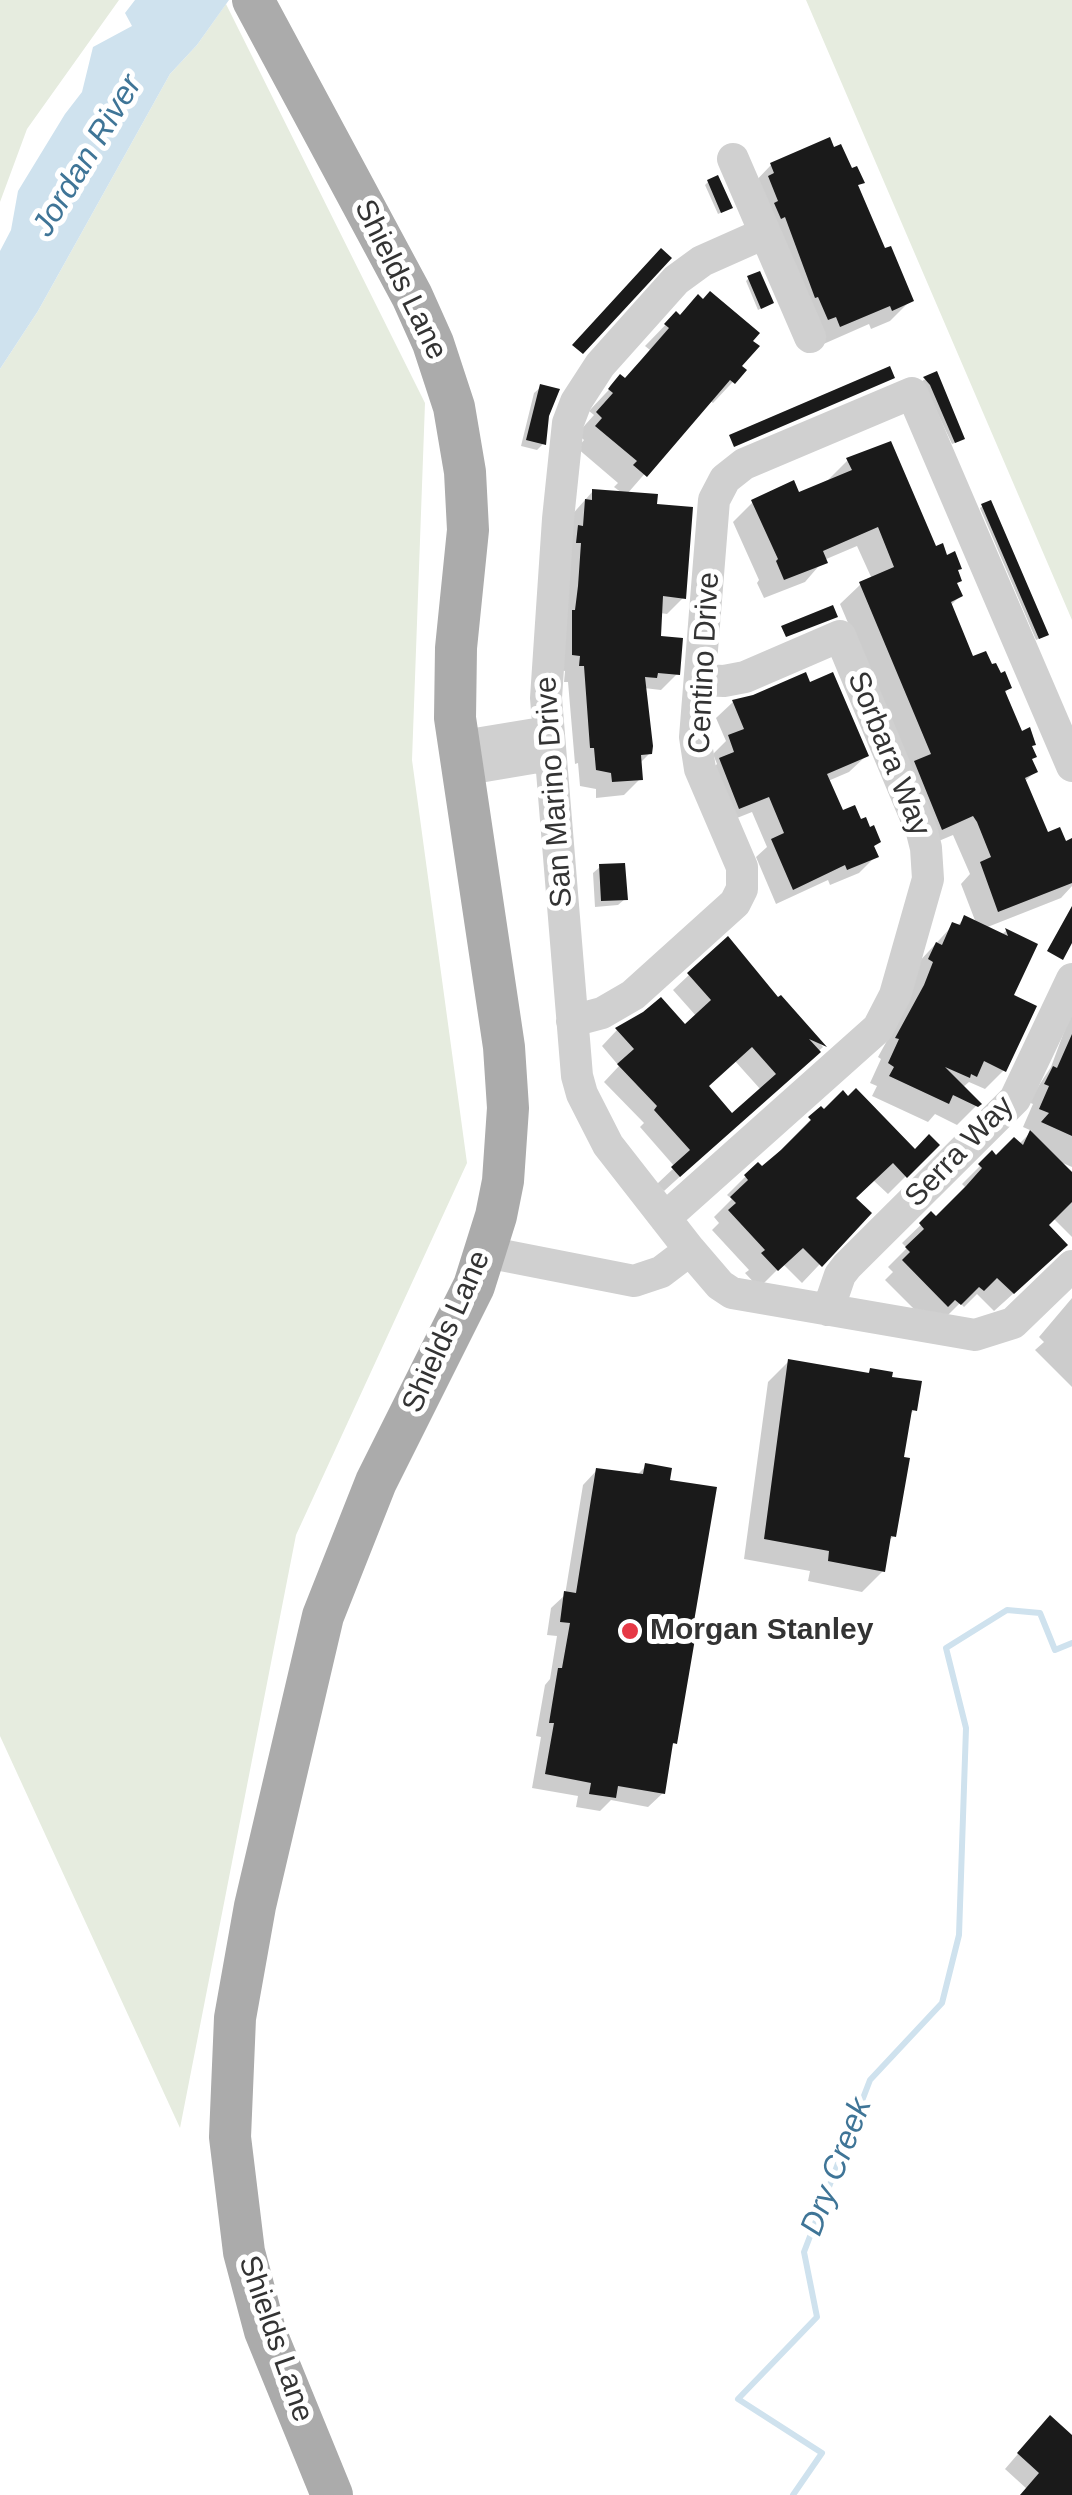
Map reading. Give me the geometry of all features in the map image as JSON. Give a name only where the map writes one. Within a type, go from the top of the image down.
[{"type":"main road","name":"Shields Lane","points":[[258,9],[412,296],[433,342],[454,407],[465,472],[468,530],[454,673],[459,758],[507,1077],[503,1180],[486,1252],[459,1320],[376,1482],[323,1616],[255,1906],[235,2018],[230,2137],[244,2252],[265,2331],[332,2495]]},
{"type":"street","points":[[734,159],[810,337]]},
{"type":"street","name":"San Marino Drive","points":[[765,233],[702,260],[684,273],[600,365],[576,402],[564,445],[546,680],[577,1076],[588,1112],[608,1145],[690,1250],[732,1293],[960,1335],[988,1333],[1022,1315],[1072,1266]]},
{"type":"street","name":"Centino Drive","points":[[572,1022],[602,1014],[633,994],[735,903],[742,889],[742,867],[697,758],[695,738],[714,500],[725,479],[744,464],[912,392],[1072,766]]},
{"type":"street","name":"Sorbara Way","points":[[665,1218],[878,1028],[895,996],[928,878],[922,832],[840,636],[744,676],[724,681],[700,680]]},
{"type":"street","points":[[459,758],[549,744]]},
{"type":"street","name":"Serra Way","points":[[828,1310],[846,1266],[1015,1098],[1072,979]]},
{"type":"street","points":[[486,1252],[634,1281],[661,1272],[690,1250]]},
{"type":"shaded area","points":[[0,0],[119,0],[27,129],[0,202]]},
{"type":"shaded area","points":[[806,0],[1072,0],[1072,620]]},
{"type":"shaded area","points":[[226,4],[425,403],[412,760],[467,1163],[296,1535],[180,2128],[0,1736],[0,369],[38,311],[170,74]]},
{"type":"water","name":"Jordan River","points":[[135,0],[229,0],[197,45],[170,74],[38,311],[0,369],[0,251],[11,230],[18,191],[82,92],[93,47],[132,26],[125,13]]},
{"type":"building","points":[[830,137],[834,147],[841,144],[852,168],[857,166],[865,183],[858,185],[885,248],[891,246],[914,301],[892,311],[890,306],[840,327],[836,317],[828,320],[818,297],[815,298],[785,217],[781,219],[774,203],[778,201],[768,176],[774,173],[770,163]]},
{"type":"building","points":[[718,175],[733,208],[721,213],[707,180]]},
{"type":"building","points":[[661,248],[672,258],[583,354],[572,345]]},
{"type":"building","points":[[760,271],[774,303],[761,309],[747,276]]},
{"type":"building","points":[[710,291],[760,333],[753,341],[760,346],[742,366],[747,370],[735,384],[730,380],[647,477],[633,465],[637,461],[595,426],[602,418],[596,412],[613,393],[608,389],[620,374],[625,378],[669,328],[664,324],[676,311],[680,315],[698,294],[703,299]]},
{"type":"building","points":[[890,366],[895,378],[734,447],[729,435]]},
{"type":"building","points":[[937,371],[965,439],[955,443],[923,377]]},
{"type":"building","points":[[540,384],[560,389],[549,416],[546,445],[526,440]]},
{"type":"building","points":[[891,441],[936,546],[943,543],[947,555],[955,551],[962,569],[958,570],[962,581],[957,583],[963,596],[951,602],[973,656],[986,651],[992,664],[996,663],[1001,673],[1005,671],[1012,688],[1005,691],[1022,731],[1030,727],[1037,757],[1032,759],[1038,772],[1025,778],[1048,832],[1060,827],[1066,841],[1072,838],[1072,883],[998,912],[980,862],[991,857],[977,822],[973,816],[942,830],[914,761],[931,754],[859,582],[894,567],[878,527],[823,551],[828,563],[784,580],[751,500],[794,480],[799,492],[852,470],[846,458]]},
{"type":"building","points":[[592,489],[658,494],[657,504],[693,507],[686,599],[663,596],[661,636],[683,638],[680,675],[658,673],[657,678],[645,677],[653,746],[652,754],[641,755],[643,780],[612,782],[611,773],[596,770],[594,748],[590,748],[584,666],[579,666],[580,656],[572,655],[572,610],[581,543],[576,543],[578,525],[583,526],[585,499],[592,500]]},
{"type":"building","points":[[991,500],[1049,635],[1039,639],[981,504]]},
{"type":"building","points":[[833,605],[838,617],[786,637],[781,626]]},
{"type":"building","points":[[806,672],[810,682],[833,672],[869,756],[827,774],[843,810],[855,805],[861,819],[866,817],[870,827],[874,825],[881,842],[874,846],[879,857],[847,870],[845,865],[793,890],[771,839],[784,833],[769,797],[739,809],[719,758],[734,752],[728,735],[744,729],[732,700]]},
{"type":"building","points":[[625,863],[628,900],[601,901],[599,864]]},
{"type":"building","points":[[1072,906],[1072,943],[1063,960],[1047,951]]},
{"type":"building","points":[[964,915],[1008,936],[1005,928],[1038,944],[1014,995],[1037,1006],[1006,1072],[984,1061],[977,1077],[971,1074],[970,1078],[945,1067],[982,1104],[978,1107],[953,1095],[949,1104],[889,1076],[894,1067],[888,1063],[899,1039],[895,1038],[924,985],[933,962],[928,959],[936,942],[942,945],[952,922],[960,925]]},
{"type":"building","points":[[728,936],[778,997],[781,995],[827,1047],[809,1039],[821,1052],[680,1177],[671,1167],[690,1150],[654,1110],[657,1106],[617,1064],[634,1049],[615,1028],[661,997],[685,1024],[711,1000],[687,973]],"holes":[[[752,1047],[776,1074],[732,1113],[709,1086]]]},
{"type":"building","points":[[1072,1034],[1072,1136],[1041,1122],[1049,1113],[1039,1109],[1049,1086],[1044,1084],[1053,1066],[1057,1068]]},
{"type":"building","points":[[856,1088],[915,1149],[929,1134],[940,1145],[907,1178],[893,1163],[856,1198],[872,1213],[822,1267],[803,1248],[778,1271],[761,1253],[765,1250],[728,1210],[736,1203],[730,1197],[748,1180],[744,1175],[781,1150],[811,1120],[808,1117],[821,1106],[824,1109],[843,1090],[848,1096]]},
{"type":"building","points":[[1030,1130],[1072,1172],[1072,1202],[1049,1225],[1068,1245],[1014,1294],[997,1278],[984,1291],[979,1287],[961,1305],[955,1300],[948,1307],[902,1260],[910,1252],[905,1247],[924,1229],[919,1223],[931,1211],[936,1216],[966,1186],[982,1168],[978,1164],[992,1150],[996,1155],[1014,1137],[1023,1145]]},
{"type":"building","points":[[788,1359],[869,1373],[870,1368],[893,1372],[892,1377],[922,1381],[917,1411],[912,1410],[904,1457],[910,1458],[896,1537],[891,1536],[885,1572],[828,1561],[829,1551],[764,1539]]},
{"type":"building","name":"Morgan Stanley","points":[[645,1463],[672,1468],[670,1480],[717,1487],[691,1639],[695,1639],[665,1794],[618,1786],[616,1798],[589,1794],[591,1783],[545,1774],[554,1723],[549,1723],[570,1623],[560,1622],[564,1591],[576,1593],[596,1468],[643,1474]]},
{"type":"building","points":[[1050,2415],[1072,2435],[1072,2495],[1020,2495],[1039,2473],[1017,2453]]},
{"type":"waterway","name":"Dry Creek","points":[[793,2495],[822,2453],[738,2399],[817,2317],[804,2252],[870,2080],[942,2003],[959,1935],[966,1728],[946,1648],[1007,1610],[1040,1613],[1055,1650],[1072,1643]]},
{"type":"place","name":"Morgan Stanley","points":[[630,1631]]}]
